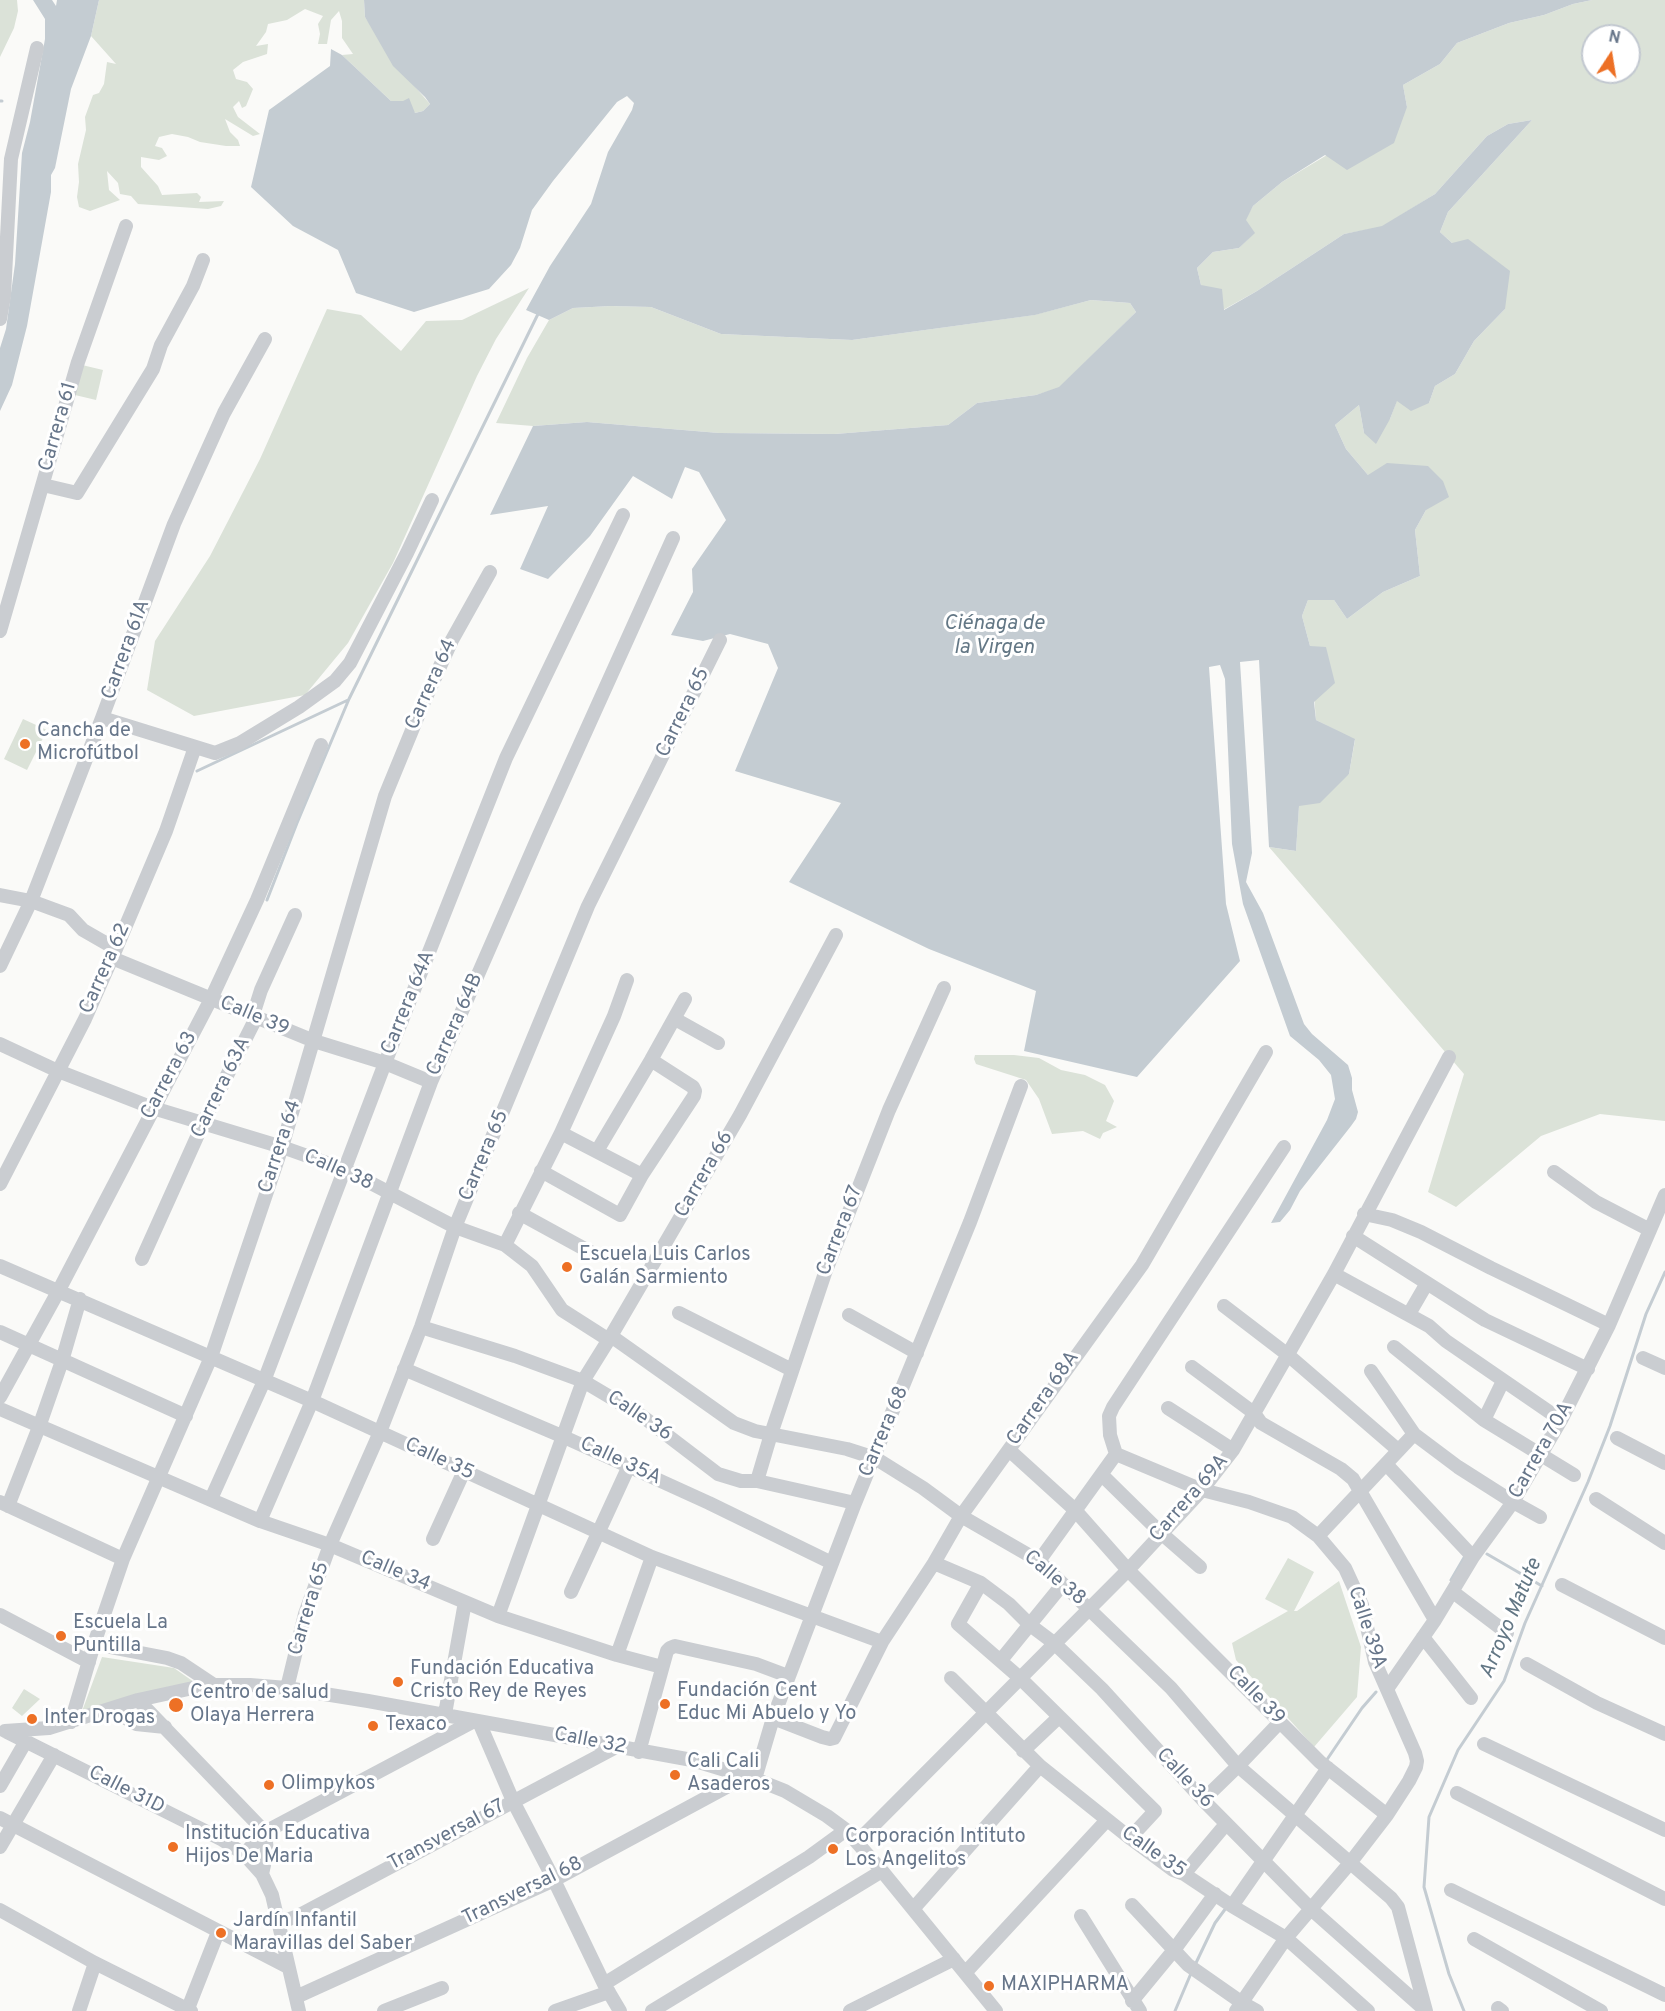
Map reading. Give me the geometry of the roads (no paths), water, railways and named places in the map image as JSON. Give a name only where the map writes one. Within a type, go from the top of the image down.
[{"type":"street","points":[[0,319],[4,296],[6,159],[37,48]]},
{"type":"street","name":"Carrera 61","points":[[0,631],[78,362],[126,226]]},
{"type":"street","points":[[43,485],[77,493],[153,369],[161,345],[194,286],[203,260]]},
{"type":"street","name":"Carrera 61A","points":[[0,966],[31,901],[174,524],[224,413],[266,339]]},
{"type":"street","points":[[102,718],[215,753],[223,751],[291,712],[335,681],[350,663],[432,500]]},
{"type":"street","name":"Carrera 64A","points":[[211,1499],[264,1381],[385,1063],[506,758],[622,515]]},
{"type":"street","name":"Carrera 64B","points":[[260,1521],[312,1401],[431,1082],[539,834],[673,538]]},
{"type":"street","name":"Carrera 64","points":[[71,1722],[123,1559],[211,1356],[282,1147],[385,795],[452,640],[490,572]]},
{"type":"street","name":"Carrera 65","points":[[287,1688],[305,1614],[330,1545],[380,1432],[421,1327],[455,1227],[588,906],[720,640]]},
{"type":"street","name":"Carrera 63","points":[[0,1397],[59,1290],[211,999],[257,900],[321,745]]},
{"type":"street","name":"Carrera 62","points":[[0,1184],[85,1019],[166,831],[195,747]]},
{"type":"street","name":"Calle 39","points":[[0,895],[31,901],[69,915],[83,930],[114,953],[211,999],[314,1041],[385,1063],[431,1082]]},
{"type":"street","name":"Carrera 63A","points":[[142,1258],[203,1124],[256,1018],[254,1012],[261,990],[295,915]]},
{"type":"street","name":"Carrera 66","points":[[498,1616],[583,1381],[740,1115],[837,935]]},
{"type":"street","points":[[505,1245],[561,1132],[614,1016],[627,981]]},
{"type":"street","name":"Carrera 67","points":[[757,1481],[825,1273],[889,1110],[944,988]]},
{"type":"street","points":[[597,1151],[685,999]]},
{"type":"street","points":[[675,1019],[718,1043]]},
{"type":"street","name":"Calle 38","points":[[0,1044],[57,1071],[153,1108],[282,1147],[344,1169],[455,1227],[505,1245],[532,1266],[562,1310],[610,1338],[734,1423],[771,1434],[847,1449],[875,1458],[923,1488],[961,1516],[1039,1561],[1171,1688],[1239,1766],[1391,1898],[1398,1907],[1426,2010]]},
{"type":"street","name":"Carrera 68A","points":[[773,1718],[822,1737],[834,1738],[882,1642],[934,1563],[961,1516],[1142,1265],[1266,1052]]},
{"type":"street","name":"Carrera 69A","points":[[857,1842],[1128,1570],[1202,1491],[1233,1450],[1334,1274],[1449,1057]]},
{"type":"street","points":[[541,1171],[621,1215],[642,1175],[694,1096],[695,1091],[693,1087],[651,1060]]},
{"type":"street","name":"Carrera 68","points":[[750,1778],[855,1503],[970,1222],[1021,1086]]},
{"type":"street","points":[[561,1132],[642,1175]]},
{"type":"street","points":[[1039,1561],[1074,1509],[1116,1454],[1110,1435],[1109,1416],[1113,1407],[1284,1148]]},
{"type":"street","points":[[1554,1172],[1596,1202],[1650,1230]]},
{"type":"street","name":"Carrera 70A","points":[[1387,1689],[1435,1620],[1473,1557],[1513,1502],[1561,1420],[1609,1325],[1665,1195]]},
{"type":"street","points":[[519,1213],[592,1253]]},
{"type":"street","points":[[1365,1214],[1392,1220],[1421,1232],[1609,1325]]},
{"type":"street","points":[[1353,1236],[1485,1320],[1588,1369]]},
{"type":"street","name":"Calle 35","points":[[0,1266],[312,1401],[652,1557],[882,1642]]},
{"type":"street","points":[[1334,1274],[1429,1326],[1503,1381],[1561,1420]]},
{"type":"street","points":[[1409,1314],[1427,1283]]},
{"type":"street","points":[[80,1299],[39,1427],[4,1504],[123,1559]]},
{"type":"street","points":[[1224,1306],[1288,1355],[1398,1450]]},
{"type":"street","points":[[679,1313],[792,1370]]},
{"type":"street","points":[[849,1315],[917,1353]]},
{"type":"street","name":"Calle 36","points":[[421,1327],[515,1356],[583,1381],[642,1416],[718,1474],[741,1482],[757,1481],[855,1503]]},
{"type":"street","points":[[0,1332],[186,1416]]},
{"type":"street","points":[[1394,1347],[1484,1420],[1574,1474]]},
{"type":"street","points":[[1644,1358],[1665,1368]]},
{"type":"street","points":[[1192,1367],[1254,1413],[1261,1423],[1341,1469],[1353,1479],[1435,1620]]},
{"type":"street","name":"Calle 35A","points":[[404,1369],[629,1466],[832,1563]]},
{"type":"street","points":[[1371,1371],[1414,1434],[1458,1467],[1540,1517]]},
{"type":"street","points":[[1484,1420],[1503,1381]]},
{"type":"street","points":[[1167,1408],[1233,1450]]},
{"type":"street","name":"Calle 34","points":[[0,1409],[260,1521],[330,1545],[498,1616],[617,1655],[662,1667]]},
{"type":"street","points":[[1318,1536],[1414,1434]]},
{"type":"street","points":[[1617,1438],[1665,1463]]},
{"type":"street","name":"Calle 39","points":[[1009,1450],[1074,1509],[1128,1570],[1325,1766],[1387,1815]]},
{"type":"street","name":"Calle 39A","points":[[1116,1454],[1202,1491],[1249,1502],[1292,1517],[1318,1536],[1345,1568],[1362,1605],[1375,1662],[1415,1753],[1416,1767],[1387,1815]]},
{"type":"street","points":[[1386,1464],[1473,1557]]},
{"type":"street","points":[[571,1592],[629,1466]]},
{"type":"street","points":[[433,1539],[464,1472]]},
{"type":"street","points":[[1102,1474],[1161,1533],[1200,1567]]},
{"type":"street","points":[[1596,1499],[1665,1543]]},
{"type":"street","points":[[617,1655],[652,1557]]},
{"type":"street","name":"Calle 36","points":[[934,1563],[981,1583],[1054,1643],[1102,1689],[1203,1800],[1311,1909],[1426,2010]]},
{"type":"street","points":[[981,1583],[958,1624],[1020,1678],[1155,1811],[1130,1838]]},
{"type":"street","points":[[1001,1660],[1062,1585]]},
{"type":"street","points":[[1562,1585],[1665,1638]]},
{"type":"street","points":[[1453,1592],[1507,1633]]},
{"type":"street","points":[[445,1714],[465,1602]]},
{"type":"street","points":[[0,1615],[89,1662]]},
{"type":"street","points":[[1423,1637],[1471,1698]]},
{"type":"street","points":[[94,1644],[167,1658],[181,1663],[214,1685]]},
{"type":"street","points":[[639,1752],[667,1651],[675,1646],[756,1664],[788,1677]]},
{"type":"street","points":[[1527,1664],[1597,1702],[1665,1734]]},
{"type":"street","name":"Calle 35","points":[[951,1678],[1040,1766],[1107,1820],[1173,1870],[1184,1874],[1286,1938],[1368,2011]]},
{"type":"street","name":"Calle 32","points":[[3,1729],[40,1730],[138,1700],[214,1685],[287,1688],[445,1714],[639,1752],[692,1760],[750,1778],[800,1799],[846,1830],[882,1870],[996,2011]]},
{"type":"street","points":[[138,1700],[265,1832],[267,1852],[259,1871],[272,1895],[298,2004]]},
{"type":"street","points":[[110,1709],[136,1724],[165,1727]]},
{"type":"street","points":[[1023,1750],[1059,1717]]},
{"type":"street","points":[[244,1854],[265,1832],[477,1721],[513,1801],[620,2011]]},
{"type":"street","points":[[1203,1800],[1280,1722]]},
{"type":"street","name":"Calle 31D","points":[[3,1729],[221,1839],[244,1854],[259,1871]]},
{"type":"street","points":[[0,1786],[26,1741]]},
{"type":"street","points":[[1484,1744],[1665,1830]]},
{"type":"street","name":"Transversal 67","points":[[278,1923],[298,1916],[615,1747]]},
{"type":"street","points":[[0,1848],[54,1755]]},
{"type":"street","points":[[914,1909],[1040,1766]]},
{"type":"street","points":[[1081,1916],[1136,2006],[1174,1950],[1226,1902],[1261,1859],[1325,1766]]},
{"type":"street","name":"Transversal 68","points":[[298,2004],[554,1880],[750,1778]]},
{"type":"street","points":[[1457,1793],[1665,1899]]},
{"type":"street","points":[[1238,2007],[1286,1938],[1350,1863],[1387,1815]]},
{"type":"street","points":[[0,1818],[288,1967]]},
{"type":"street","points":[[965,1973],[1107,1820]]},
{"type":"street","points":[[1184,1874],[1226,1824]]},
{"type":"street","points":[[555,2011],[607,1988],[846,1830]]},
{"type":"street","points":[[652,2011],[882,1870]]},
{"type":"street","points":[[1451,1890],[1665,1995]]},
{"type":"street","points":[[1132,1905],[1192,1968],[1238,2007],[1257,2011]]},
{"type":"street","points":[[0,1910],[95,1963],[189,2011],[218,1932]]},
{"type":"street","points":[[1473,1939],[1601,2011]]},
{"type":"street","points":[[850,2011],[954,1959]]},
{"type":"street","points":[[79,2011],[95,1963]]},
{"type":"street","points":[[384,2011],[442,1988]]},
{"type":"water","points":[[33,0],[52,0],[56,6],[57,0],[99,0],[91,36],[71,89],[55,168],[51,175],[51,192],[27,326],[12,385],[0,411],[0,348],[6,329],[15,264],[22,153],[45,39],[45,19]]},
{"type":"water","name":"Ciénaga de la Virgen","points":[[364,0],[1592,0],[1509,23],[1457,43],[1440,64],[1403,85],[1407,107],[1394,143],[1347,170],[1325,155],[1282,182],[1253,206],[1246,220],[1255,233],[1239,248],[1213,252],[1197,268],[1201,285],[1222,289],[1224,310],[1344,234],[1382,226],[1435,194],[1487,136],[1508,124],[1532,120],[1448,212],[1440,232],[1452,243],[1468,239],[1510,271],[1505,309],[1474,341],[1455,374],[1435,386],[1429,403],[1411,411],[1397,401],[1376,444],[1364,433],[1359,405],[1335,425],[1346,449],[1368,475],[1387,463],[1428,466],[1443,481],[1449,497],[1426,510],[1415,530],[1420,576],[1383,592],[1347,619],[1334,600],[1308,600],[1302,616],[1310,646],[1326,647],[1335,683],[1314,702],[1316,720],[1355,739],[1349,774],[1320,803],[1299,806],[1296,851],[1269,847],[1259,660],[1240,662],[1252,853],[1246,882],[1263,913],[1304,1024],[1312,1034],[1348,1065],[1358,1112],[1356,1119],[1300,1191],[1290,1210],[1280,1222],[1271,1223],[1327,1120],[1335,1099],[1331,1075],[1319,1060],[1290,1036],[1243,904],[1232,844],[1225,679],[1220,665],[1209,667],[1226,904],[1240,961],[1137,1077],[1024,1051],[1036,991],[929,949],[789,882],[841,803],[735,771],[778,668],[768,644],[730,634],[703,641],[671,635],[693,592],[692,569],[726,520],[699,472],[685,467],[672,499],[633,476],[590,536],[548,579],[520,569],[548,506],[490,515],[533,426],[587,422],[719,433],[835,434],[948,425],[977,403],[1036,395],[1059,387],[1136,312],[1130,303],[1091,300],[1035,315],[852,340],[721,334],[651,307],[573,308],[549,320],[526,310],[550,266],[591,204],[608,152],[632,110],[634,103],[627,96],[617,102],[532,210],[520,248],[511,265],[489,289],[414,312],[356,293],[338,250],[293,226],[251,187],[269,110],[330,66],[331,49],[342,55],[391,101],[403,101],[409,98],[415,113],[423,111],[430,104],[393,66],[365,17]]},
{"type":"waterway","points":[[267,900],[349,699],[538,314]]},
{"type":"waterway","points":[[197,771],[348,700]]},
{"type":"waterway","name":"Arroyo Matute","points":[[1464,2011],[1449,1974],[1424,1887],[1429,1817],[1458,1750],[1504,1681],[1525,1623],[1588,1482],[1610,1426],[1646,1314],[1665,1272]]},
{"type":"waterway","points":[[1487,1554],[1542,1586]]},
{"type":"waterway","points":[[1451,1580],[1465,1556]]},
{"type":"waterway","points":[[1326,1761],[1362,1708],[1376,1692]]},
{"type":"waterway","points":[[1195,1965],[1215,1923],[1226,1908]]},
{"type":"waterway","points":[[1175,2011],[1192,1971]]},
{"type":"place","name":"Cancha de Microfútbol","points":[[25,744]]},
{"type":"place","name":"Escuela Luis Carlos Galán Sarmiento","points":[[567,1267]]},
{"type":"place","name":"Escuela La Puntilla","points":[[61,1636]]},
{"type":"place","name":"Fundación Educativa Cristo Rey de Reyes","points":[[398,1682]]},
{"type":"place","name":"Fundación Cent Educ Mi Abuelo y Yo","points":[[665,1704]]},
{"type":"place","name":"Centro de salud Olaya Herrera","points":[[176,1705]]},
{"type":"place","name":"Inter Drogas","points":[[32,1719]]},
{"type":"place","name":"Texaco","points":[[373,1726]]},
{"type":"place","name":"Cali Cali Asaderos","points":[[675,1775]]},
{"type":"place","name":"Olimpykos","points":[[269,1785]]},
{"type":"place","name":"Institución Educativa Hijos De Maria","points":[[173,1847]]},
{"type":"place","name":"Corporación Intituto Los Angelitos","points":[[833,1849]]},
{"type":"place","name":"Jardín Infantil Maravillas del Saber","points":[[221,1933]]},
{"type":"place","name":"MAXIPHARMA","points":[[989,1986]]}]
